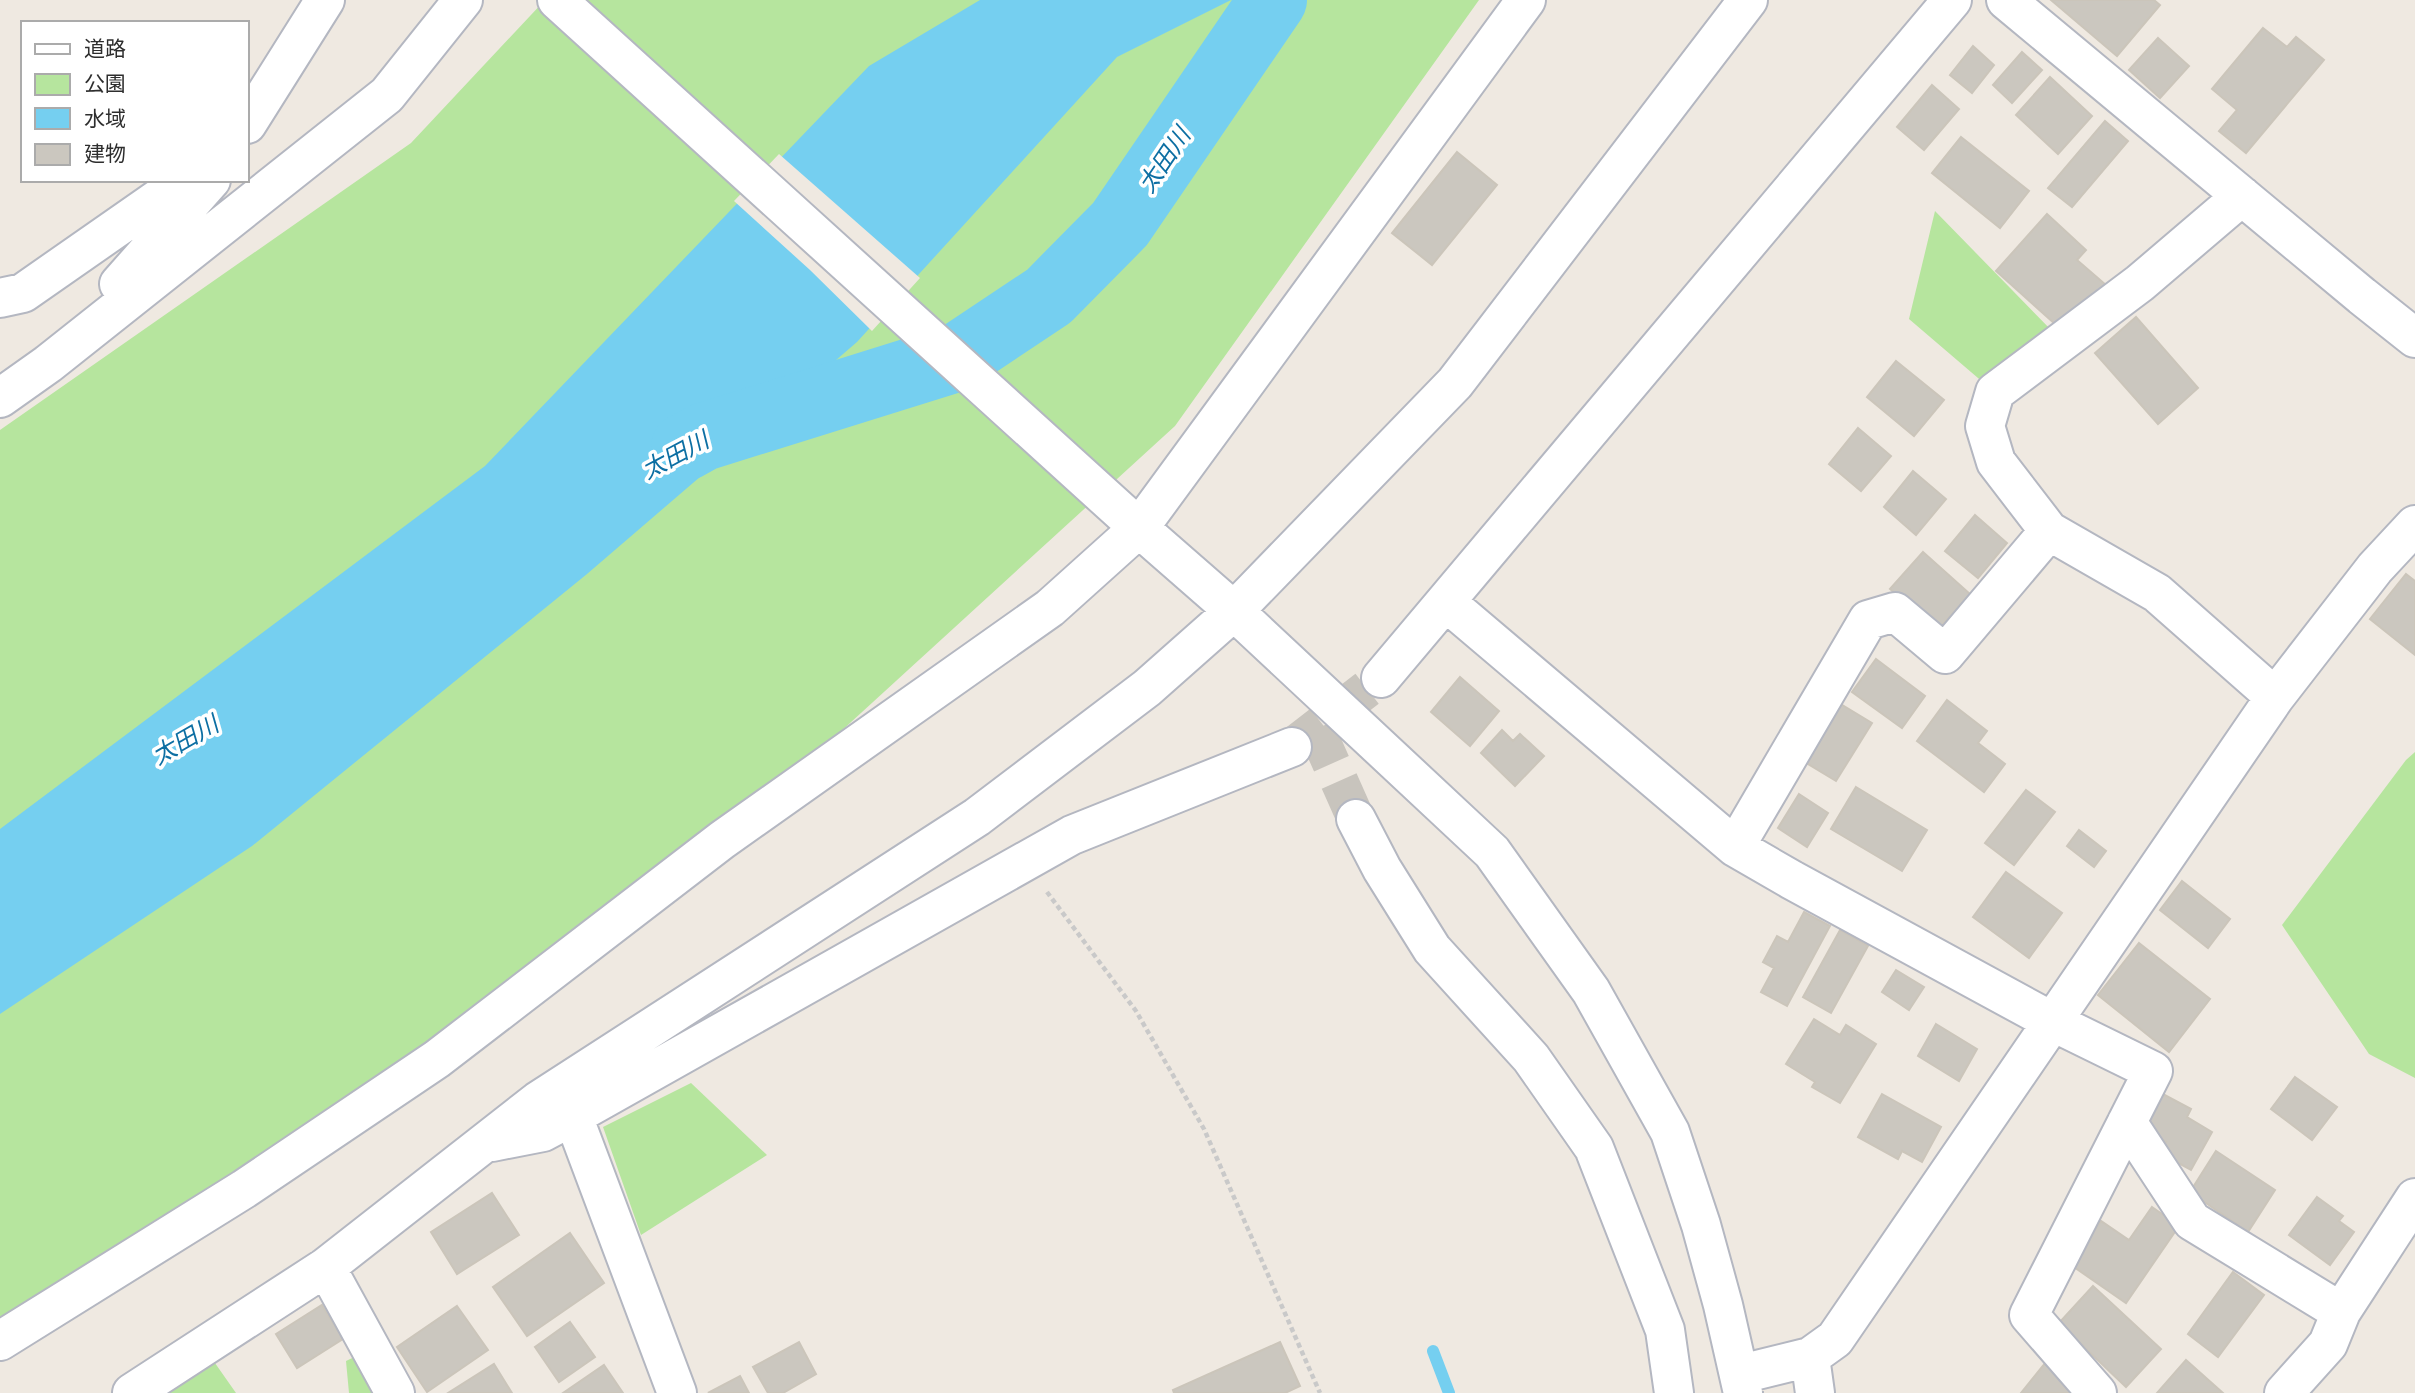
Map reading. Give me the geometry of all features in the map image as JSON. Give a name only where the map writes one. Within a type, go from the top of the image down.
[{"type":"street","points":[[248,122],[325,0]]},
{"type":"street","points":[[0,398],[48,364],[387,95],[463,0]]},
{"type":"street","points":[[557,0],[1234,611],[1492,852],[1591,991],[1670,1132],[1701,1224],[1742,1384],[1812,1375],[2275,697],[2375,568],[2415,525]]},
{"type":"street","points":[[0,1341],[244,1189],[437,1059],[723,840],[1050,608],[1139,528],[1527,0]]},
{"type":"street","points":[[132,1393],[326,1267],[538,1101],[977,817],[1147,688],[1234,611],[1455,383],[1748,0]]},
{"type":"street","points":[[1381,678],[1952,0]]},
{"type":"street","points":[[2006,0],[2415,338]]},
{"type":"street","points":[[0,298],[23,293],[182,182]]},
{"type":"street","points":[[48,364],[209,182]]},
{"type":"street","points":[[2242,196],[2140,283],[1995,392],[1985,426],[1996,462],[2049,531],[2157,593],[2275,697]]},
{"type":"street","points":[[1735,847],[1868,620],[1895,612],[1945,654],[2049,531]]},
{"type":"street","points":[[1446,602],[1735,847],[2053,1023],[2153,1072],[2029,1315],[2097,1393]]},
{"type":"street","points":[[483,1144],[543,1132],[1072,835],[1292,747]]},
{"type":"street","points":[[1356,819],[1382,869],[1432,949],[1531,1058],[1594,1148],[1665,1330],[1674,1393]]},
{"type":"street","points":[[573,1116],[677,1393]]},
{"type":"street","points":[[2127,1122],[2192,1221],[2341,1312]]},
{"type":"street","points":[[2284,1393],[2328,1344],[2341,1312],[2415,1198]]},
{"type":"street","points":[[326,1267],[395,1393]]},
{"type":"path","points":[[1027,861],[1060,912],[1136,1011],[1205,1129],[1320,1393]]},
{"type":"green space","points":[[545,0],[1479,0],[1175,426],[722,840],[0,1341],[0,430],[411,143]]},
{"type":"green space","points":[[1935,211],[2054,333],[1985,384],[1909,319]]},
{"type":"green space","points":[[2415,752],[2415,1078],[2369,1054],[2282,925],[2406,760]]},
{"type":"green space","points":[[691,1083],[767,1155],[641,1235],[603,1127]]},
{"type":"green space","points":[[203,1346],[236,1393],[166,1393]]},
{"type":"green space","points":[[371,1349],[395,1393],[349,1393],[346,1361]]},
{"type":"water","points":[[980,0],[1231,0],[1117,57],[857,342],[587,574],[252,846],[0,1014],[0,829],[485,466],[869,66]]},
{"type":"pier","points":[[779,154],[920,278],[872,331],[734,201]]},
{"type":"building","points":[[2051,0],[2154,0],[2160,5],[2117,56]]},
{"type":"building","points":[[2263,28],[2287,47],[2296,37],[2324,60],[2246,153],[2219,131],[2237,110],[2212,89]]},
{"type":"building","points":[[2158,38],[2189,66],[2160,98],[2129,70]]},
{"type":"building","points":[[1973,46],[1994,65],[1972,93],[1950,75]]},
{"type":"building","points":[[2022,52],[2042,70],[2012,103],[1993,85]]},
{"type":"building","points":[[2050,77],[2092,116],[2058,154],[2016,115]]},
{"type":"building","points":[[1932,85],[1959,109],[1924,150],[1897,127]]},
{"type":"building","points":[[2105,121],[2128,141],[2072,207],[2048,188]]},
{"type":"building","points":[[1961,137],[2029,191],[2000,228],[1932,173]]},
{"type":"building","points":[[1457,152],[1497,185],[1432,265],[1392,233]]},
{"type":"building","points":[[2047,214],[2086,250],[2077,260],[2106,285],[2064,332],[1996,271]]},
{"type":"building","points":[[2136,317],[2198,388],[2158,424],[2095,353]]},
{"type":"building","points":[[1896,361],[1944,400],[1914,436],[1867,397]]},
{"type":"building","points":[[1858,428],[1891,456],[1861,491],[1829,464]]},
{"type":"building","points":[[1913,471],[1946,499],[1916,535],[1884,507]]},
{"type":"building","points":[[1975,515],[2007,543],[1978,578],[1945,551]]},
{"type":"building","points":[[1923,552],[1970,594],[1938,630],[1890,589]]},
{"type":"building","points":[[2406,574],[2415,581],[2415,655],[2370,619]]},
{"type":"building","points":[[1876,659],[1925,696],[1902,728],[1852,692]]},
{"type":"building","points":[[1460,677],[1499,711],[1470,746],[1431,712]]},
{"type":"building","points":[[1947,700],[1987,731],[1978,743],[2005,764],[1984,792],[1917,741]]},
{"type":"building","points":[[1839,703],[1872,723],[1836,781],[1803,761]]},
{"type":"building","points":[[1502,730],[1513,741],[1520,734],[1544,756],[1515,786],[1481,753]]},
{"type":"building","points":[[1856,787],[1927,830],[1902,871],[1831,829]]},
{"type":"building","points":[[2026,790],[2055,812],[2014,865],[1985,843]]},
{"type":"building","points":[[1799,794],[1828,813],[1807,847],[1778,828]]},
{"type":"building","points":[[2079,830],[2106,851],[2094,867],[2067,846]]},
{"type":"building","points":[[2006,872],[2062,913],[2029,958],[1973,917]]},
{"type":"building","points":[[2182,881],[2230,919],[2208,948],[2160,910]]},
{"type":"building","points":[[1804,912],[1830,926],[1787,1006],[1761,992],[1774,968],[1763,962],[1777,936],[1788,942]]},
{"type":"building","points":[[1840,930],[1868,946],[1831,1013],[1803,997]]},
{"type":"building","points":[[2139,943],[2210,999],[2169,1052],[2098,995]]},
{"type":"building","points":[[1896,970],[1924,987],[1909,1010],[1882,992]]},
{"type":"building","points":[[1814,1019],[1840,1035],[1846,1025],[1876,1044],[1840,1103],[1812,1087],[1815,1082],[1786,1064]]},
{"type":"building","points":[[1936,1024],[1977,1049],[1959,1081],[1918,1056]]},
{"type":"building","points":[[2295,1077],[2337,1107],[2312,1140],[2271,1109]]},
{"type":"building","points":[[2159,1092],[2191,1109],[2187,1117],[2212,1132],[2191,1170],[2160,1153],[2166,1142],[2140,1128]]},
{"type":"building","points":[[1882,1094],[1941,1127],[1922,1162],[1902,1151],[1898,1159],[1858,1137]]},
{"type":"building","points":[[2216,1151],[2275,1190],[2248,1232],[2190,1192]]},
{"type":"building","points":[[492,1193],[519,1235],[457,1274],[431,1232]]},
{"type":"building","points":[[2317,1197],[2343,1216],[2339,1221],[2354,1232],[2330,1265],[2289,1235]]},
{"type":"building","points":[[2152,1207],[2179,1226],[2126,1303],[2071,1265],[2101,1221],[2129,1240]]},
{"type":"building","points":[[570,1233],[604,1283],[527,1336],[493,1287]]},
{"type":"building","points":[[2233,1272],[2264,1295],[2218,1357],[2188,1334]]},
{"type":"building","points":[[2093,1286],[2161,1349],[2126,1387],[2059,1323]]},
{"type":"building","points":[[322,1305],[343,1339],[297,1368],[276,1334]]},
{"type":"building","points":[[457,1306],[488,1350],[427,1392],[397,1347]]},
{"type":"building","points":[[570,1322],[595,1357],[559,1382],[535,1347]]},
{"type":"building","points":[[799,1342],[816,1374],[783,1393],[768,1393],[753,1367]]},
{"type":"building","points":[[1280,1342],[1300,1386],[1285,1393],[1174,1393],[1173,1390]]},
{"type":"building","points":[[2186,1360],[2223,1393],[2157,1393]]},
{"type":"building","points":[[2046,1362],[2081,1393],[2021,1393]]},
{"type":"building","points":[[494,1364],[512,1393],[448,1393]]},
{"type":"building","points":[[604,1365],[623,1393],[563,1393]]},
{"type":"building","points":[[740,1376],[749,1393],[708,1393]]},
{"type":"waterway","name":"太田川","points":[[685,447],[703,437],[956,358],[1049,296],[1120,224],[1273,0]]},
{"type":"waterway","points":[[1433,1351],[1449,1393]]},
{"type":"tunnel","points":[[1292,747],[1381,678]]},
{"type":"tunnel","points":[[1316,729],[1356,819]]}]
